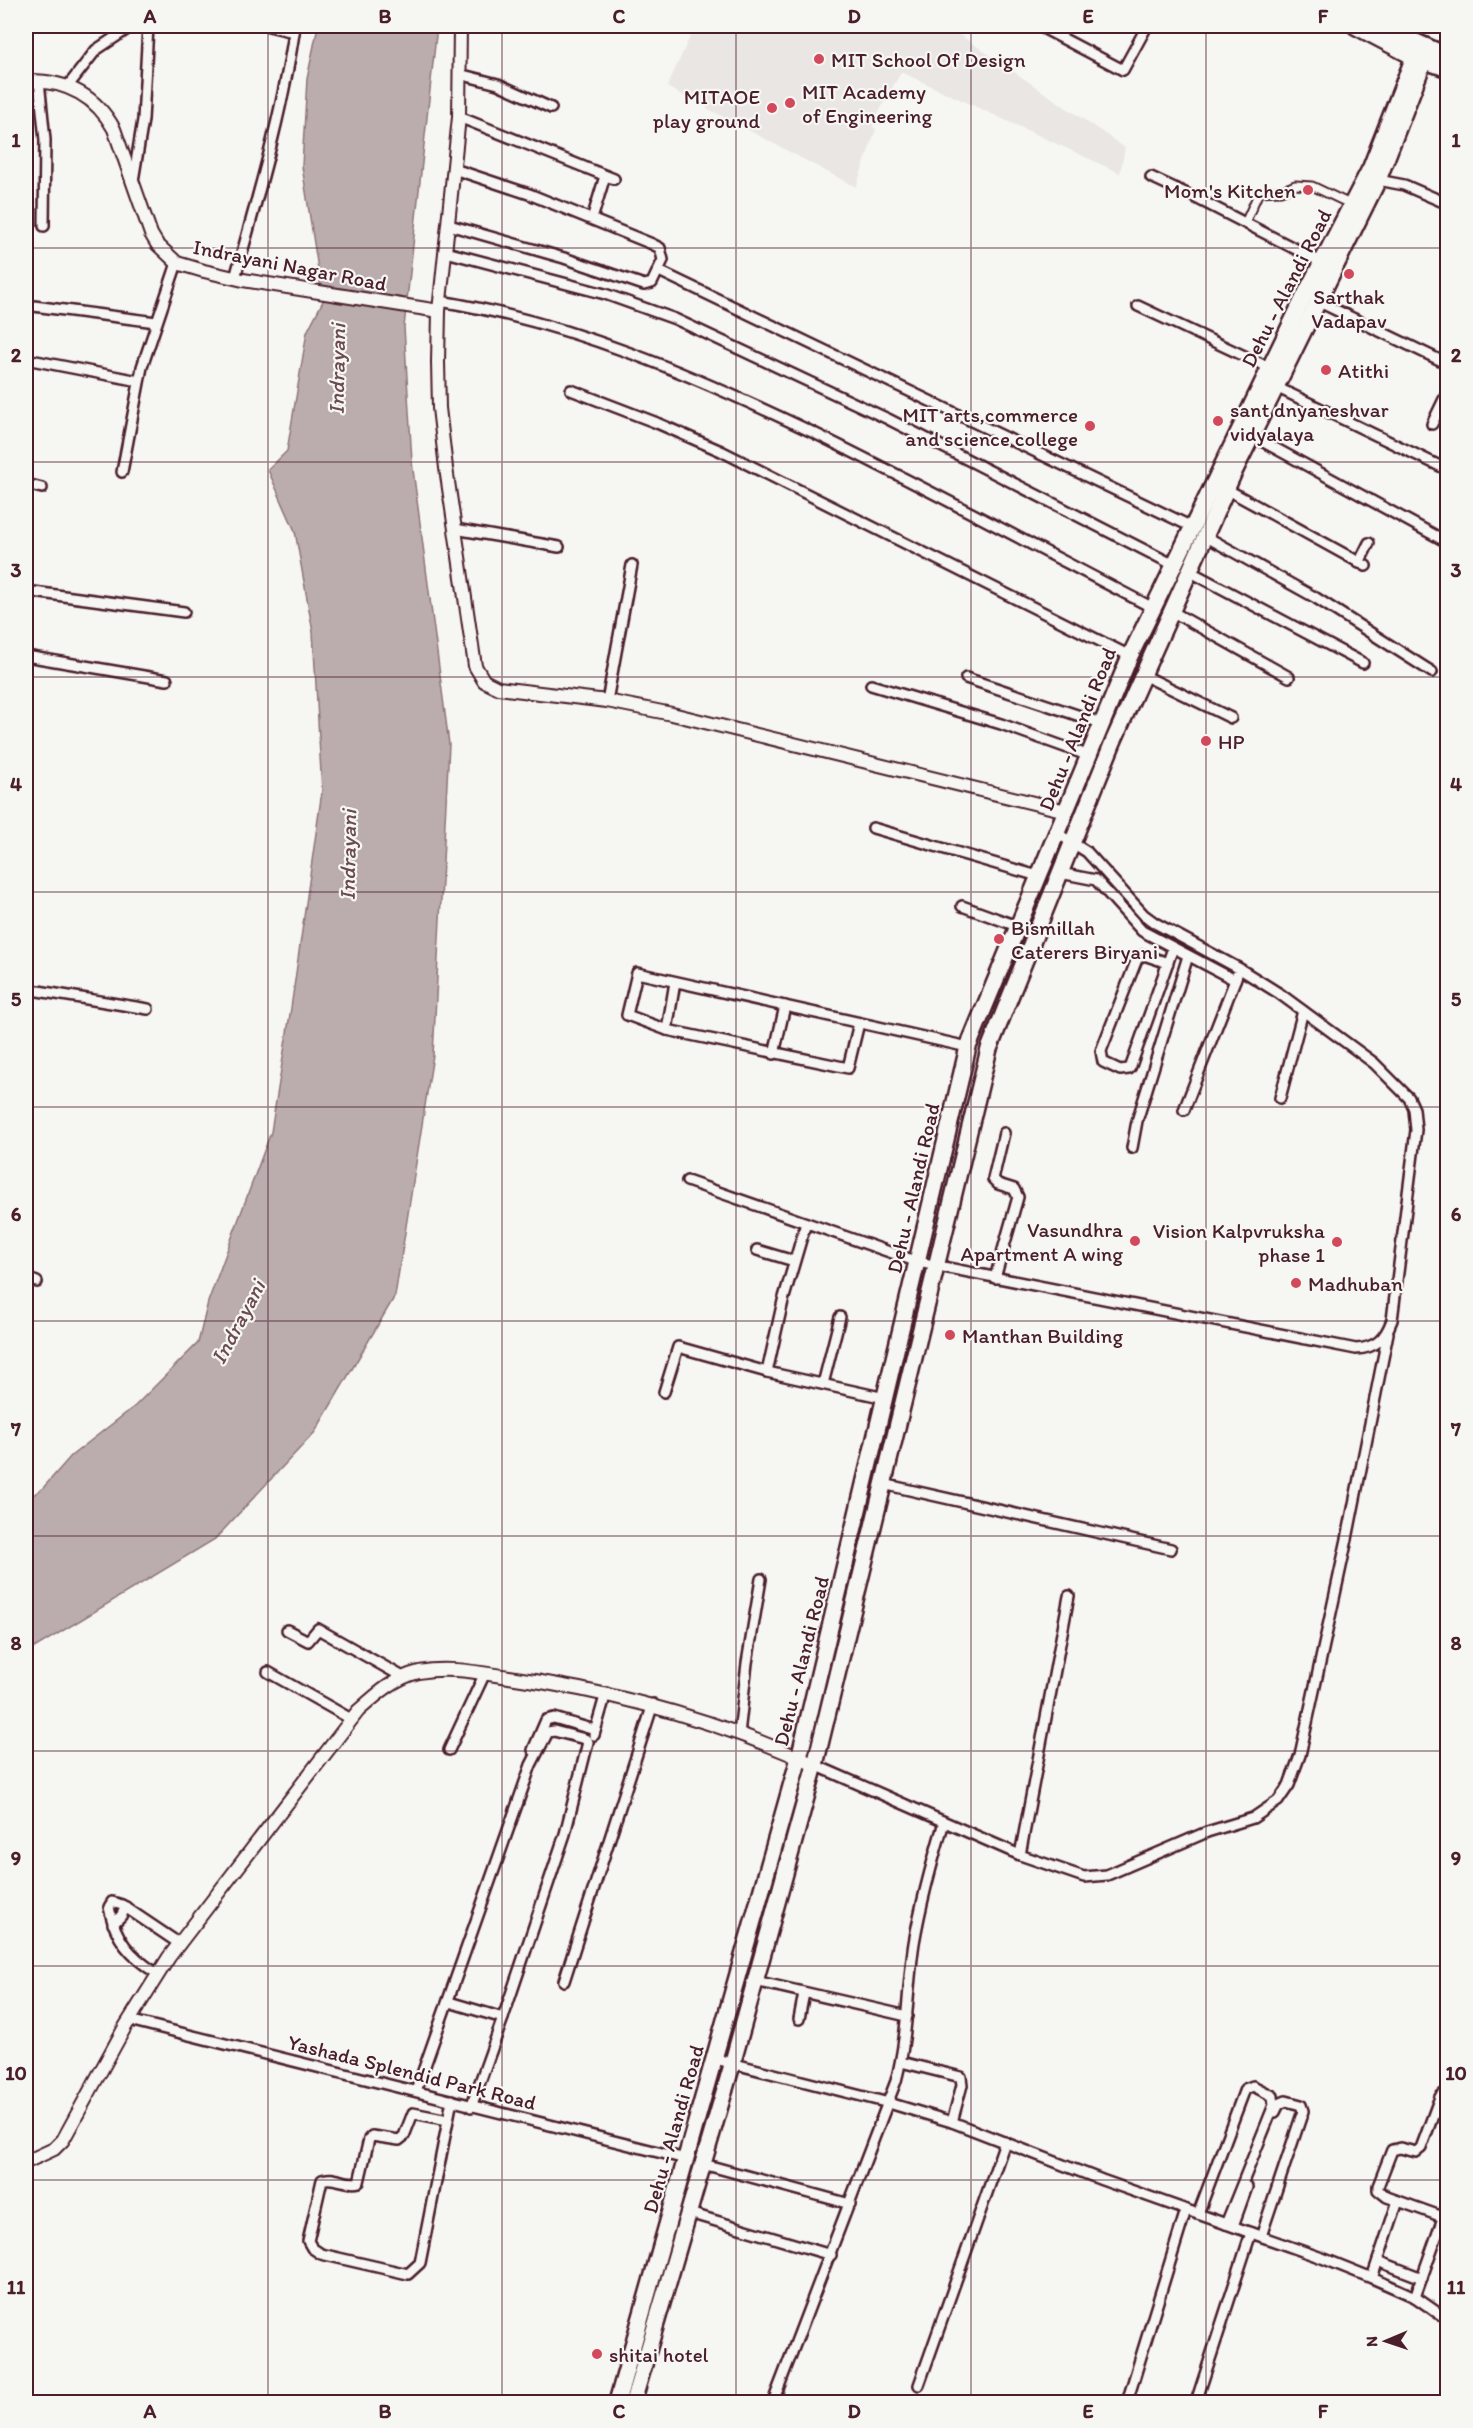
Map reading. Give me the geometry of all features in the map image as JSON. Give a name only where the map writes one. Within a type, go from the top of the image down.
[{"type":"main road","points":[[1355,26],[1421,53],[1448,56]]},
{"type":"main road","points":[[1380,26],[1448,69]]},
{"type":"main road","name":"Dehu - Alandi Road","points":[[617,2403],[799,1758],[968,1047],[1087,755],[1130,656],[1174,565],[1226,489],[1270,368],[1378,180],[1421,53]]},
{"type":"main road","name":"Dehu - Alandi Road","points":[[1329,266],[1352,204],[1421,53]]},
{"type":"main road","name":"Dehu - Alandi Road","points":[[633,2403],[732,2065],[815,1765],[988,1048],[1113,742],[1189,572],[1198,532],[1246,432],[1276,387],[1312,298]]},
{"type":"main road","points":[[623,2380],[639,2384]]},
{"type":"street","points":[[68,86],[96,50],[132,26]]},
{"type":"street","points":[[133,183],[143,120],[148,26]]},
{"type":"street","points":[[239,279],[285,83],[295,29],[269,26]]},
{"type":"street","points":[[460,26],[459,117],[439,306],[439,408],[475,666],[483,681],[498,688],[607,701],[694,720],[1066,811]]},
{"type":"street","points":[[1039,26],[1123,70],[1147,26]]},
{"type":"street","points":[[459,74],[498,84],[551,108]]},
{"type":"street","name":"Indrayani Nagar Road","points":[[26,81],[68,86],[93,100],[107,116],[114,129],[151,234],[157,244],[177,263],[239,279],[425,309],[439,306]]},
{"type":"street","points":[[39,81],[45,140],[44,226]]},
{"type":"street","points":[[459,117],[609,177],[592,219]]},
{"type":"street","points":[[449,225],[564,258],[644,285],[652,283],[663,260],[660,248],[529,194],[454,170]]},
{"type":"street","points":[[1151,177],[1329,266]]},
{"type":"street","points":[[1378,180],[1404,185],[1448,204]]},
{"type":"street","points":[[1245,223],[1259,192],[1281,191],[1295,185],[1312,186],[1352,204]]},
{"type":"street","points":[[446,252],[605,294],[675,319],[888,418],[1174,565]]},
{"type":"street","points":[[122,472],[139,381],[156,322],[177,263]]},
{"type":"street","points":[[659,271],[1198,532],[1316,598],[1432,672]]},
{"type":"street","points":[[1312,298],[1448,364]]},
{"type":"street","points":[[26,305],[156,322]]},
{"type":"street","points":[[439,306],[478,307],[543,323],[618,347],[684,372],[868,459],[1153,608]]},
{"type":"street","points":[[1138,306],[1270,368]]},
{"type":"street","points":[[26,359],[139,381]]},
{"type":"street","points":[[1276,387],[1448,470]]},
{"type":"street","points":[[571,390],[648,419],[721,451],[1130,656]]},
{"type":"street","points":[[1432,424],[1448,391]]},
{"type":"street","points":[[1246,432],[1447,542]]},
{"type":"street","points":[[26,484],[42,488]]},
{"type":"street","points":[[1226,489],[1362,564],[1369,543]]},
{"type":"street","points":[[455,529],[559,547]]},
{"type":"street","points":[[607,701],[632,565]]},
{"type":"street","points":[[1189,572],[1363,663]]},
{"type":"street","points":[[26,591],[184,612]]},
{"type":"street","points":[[1171,611],[1289,677]]},
{"type":"street","points":[[26,656],[167,680]]},
{"type":"street","points":[[1143,675],[1231,718]]},
{"type":"street","points":[[966,678],[1101,723]]},
{"type":"street","points":[[871,685],[1001,724],[1087,755]]},
{"type":"street","points":[[873,828],[1038,876]]},
{"type":"street","points":[[26,2162],[54,2150],[63,2140],[129,2020],[180,1944],[351,1719],[382,1690],[403,1677],[438,1670],[485,1673],[606,1693],[653,1704],[799,1758],[1020,1855],[1084,1877],[1107,1875],[1207,1832],[1253,1818],[1278,1802],[1289,1785],[1300,1755],[1392,1320],[1416,1130],[1414,1108],[1396,1083],[1374,1063],[1303,1011],[1240,969],[1144,915],[1103,868],[1073,841],[1057,833]]},
{"type":"street","points":[[1060,873],[1096,880],[1135,925],[1148,935],[1235,980]]},
{"type":"street","points":[[962,906],[1017,926]]},
{"type":"street","points":[[1168,963],[1144,956],[1137,959],[1101,1051],[1103,1062],[1120,1070],[1129,1069],[1131,1066],[1168,963],[1173,948]]},
{"type":"street","points":[[1132,1148],[1137,1121],[1188,956]]},
{"type":"street","points":[[1184,1110],[1240,969]]},
{"type":"street","points":[[859,1023],[848,1068],[667,1030],[627,1015],[637,973],[968,1047]]},
{"type":"street","points":[[667,1030],[675,982]]},
{"type":"street","points":[[26,989],[148,1009]]},
{"type":"street","points":[[774,1054],[785,1006]]},
{"type":"street","points":[[1280,1098],[1303,1011]]},
{"type":"street","points":[[994,1278],[1018,1197],[1018,1192],[1014,1189],[998,1184],[993,1179],[1004,1133]]},
{"type":"street","points":[[687,1181],[935,1266],[1356,1349],[1370,1348],[1388,1333]]},
{"type":"street","points":[[767,1372],[794,1261],[806,1223]]},
{"type":"street","points":[[757,1250],[794,1261]]},
{"type":"street","points":[[26,1278],[37,1282]]},
{"type":"street","points":[[823,1384],[840,1317]]},
{"type":"street","points":[[664,1392],[678,1347],[767,1372],[885,1398]]},
{"type":"street","points":[[883,1484],[1172,1550]]},
{"type":"street","points":[[739,1734],[747,1663],[761,1579]]},
{"type":"street","points":[[1020,1855],[1069,1596]]},
{"type":"street","points":[[287,1630],[308,1641],[318,1629],[403,1677]]},
{"type":"street","points":[[268,1672],[351,1719]]},
{"type":"street","points":[[449,1750],[485,1673]]},
{"type":"street","points":[[531,1765],[530,1757],[546,1720],[554,1718],[595,1733],[606,1693]]},
{"type":"street","points":[[564,1981],[653,1704]]},
{"type":"street","points":[[416,2091],[531,1765],[548,1732],[554,1731],[585,1739],[588,1742],[565,1834],[471,2107]]},
{"type":"street","points":[[773,2403],[889,2103],[901,2062],[912,1958],[921,1906],[944,1822]]},
{"type":"street","points":[[158,1974],[129,1953],[120,1940],[109,1907],[112,1902],[126,1907],[180,1944]]},
{"type":"street","points":[[113,1924],[122,1916],[126,1907]]},
{"type":"street","points":[[755,1982],[907,2016]]},
{"type":"street","points":[[799,2019],[804,1993]]},
{"type":"street","points":[[449,2002],[503,2018]]},
{"type":"street","name":"Yashada Splendid Park Road","points":[[129,2020],[686,2159]]},
{"type":"street","points":[[715,2059],[889,2103],[952,2122],[1102,2180],[1372,2278],[1415,2297],[1448,2320]]},
{"type":"street","points":[[901,2062],[961,2077],[962,2085],[952,2122]]},
{"type":"street","points":[[1198,2214],[1245,2089],[1253,2086],[1273,2096],[1274,2105],[1230,2225]]},
{"type":"street","points":[[1443,2217],[1387,2198],[1378,2190],[1389,2153],[1396,2148],[1419,2151],[1440,2097],[1448,2090]]},
{"type":"street","points":[[448,2120],[413,2112],[404,2136],[399,2140],[377,2136],[369,2139],[359,2182],[354,2184],[327,2178],[322,2180],[308,2241],[312,2248],[321,2254],[408,2274],[420,2264],[452,2100]]},
{"type":"street","points":[[1196,2403],[1256,2234],[1304,2111],[1301,2105],[1286,2101],[1279,2104],[1230,2225]]},
{"type":"street","points":[[919,2385],[1005,2142]]},
{"type":"street","points":[[703,2164],[850,2204]]},
{"type":"street","points":[[1372,2278],[1398,2201]]},
{"type":"street","points":[[1415,2297],[1448,2204]]},
{"type":"street","points":[[1127,2403],[1186,2210]]},
{"type":"street","points":[[689,2213],[831,2254]]},
{"type":"street","points":[[1378,2261],[1422,2278]]},
{"type":"shaded area","name":"MIT Academy of Engineering","points":[[690,26],[947,26],[1125,148],[1120,173],[901,72],[875,119],[873,127],[876,129],[856,187],[667,87],[694,28]]},
{"type":"water","name":"Indrayani","points":[[318,26],[437,26],[404,327],[412,462],[449,744],[433,1055],[395,1296],[315,1432],[215,1539],[26,1653],[26,1500],[43,1488],[71,1456],[135,1406],[198,1343],[208,1302],[271,1132],[322,791],[313,632],[295,531],[268,470],[287,451],[307,332],[323,301],[302,166],[307,79]]},
{"type":"place","name":"MIT School Of Design","points":[[819,59]]},
{"type":"place","name":"MIT Academy of Engineering","points":[[790,103]]},
{"type":"place","name":"MITAOE play ground","points":[[772,108]]},
{"type":"place","name":"Mom's Kitchen","points":[[1308,190]]},
{"type":"place","name":"Sarthak Vadapav","points":[[1349,274]]},
{"type":"place","name":"Atithi","points":[[1326,370]]},
{"type":"place","name":"sant dnyaneshvar vidyalaya","points":[[1218,421]]},
{"type":"place","name":"MIT arts,commerce and science college","points":[[1090,426]]},
{"type":"place","name":"HP","points":[[1206,741]]},
{"type":"place","name":"Bismillah Caterers Biryani","points":[[999,939]]},
{"type":"place","name":"Vasundhra Apartment A wing","points":[[1135,1241]]},
{"type":"place","name":"Vision Kalpvruksha phase 1","points":[[1337,1242]]},
{"type":"place","name":"Madhuban","points":[[1296,1283]]},
{"type":"place","name":"Manthan Building","points":[[950,1335]]},
{"type":"place","name":"shitai hotel","points":[[597,2354]]}]
